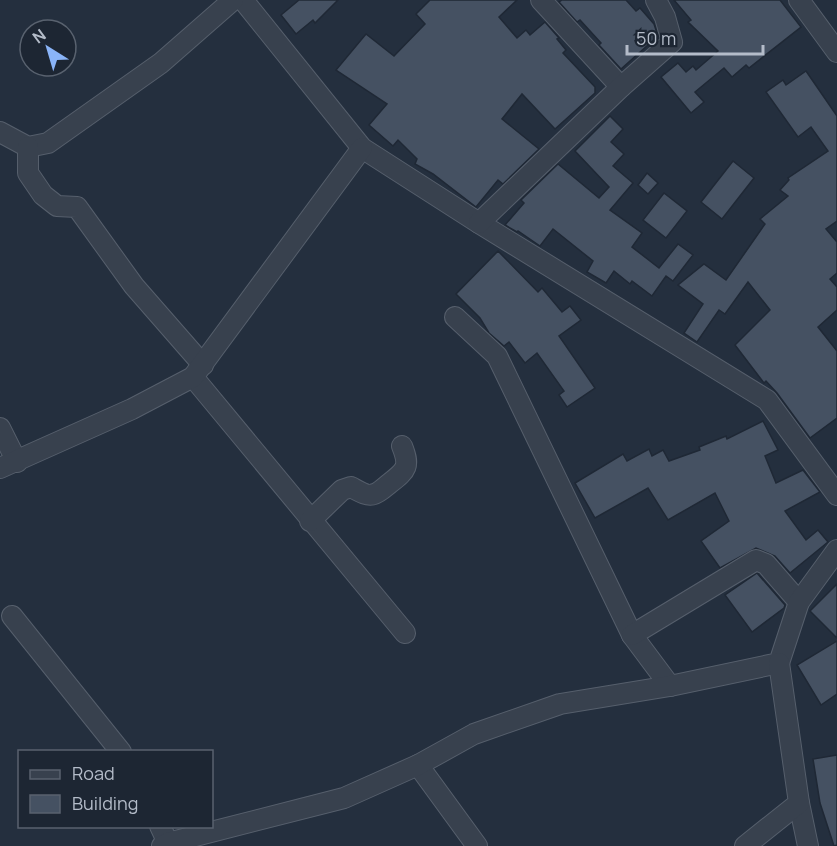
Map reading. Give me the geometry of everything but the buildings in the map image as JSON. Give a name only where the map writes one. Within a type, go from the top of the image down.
[{"type":"street","points":[[0,132],[28,147],[48,143],[161,63],[233,0]]},
{"type":"street","points":[[243,0],[362,148],[478,223],[767,400],[837,495]]},
{"type":"street","points":[[541,0],[621,87]]},
{"type":"street","points":[[478,223],[621,87],[672,42],[665,17],[656,0]]},
{"type":"street","points":[[799,0],[837,52]]},
{"type":"street","points":[[28,147],[28,172],[44,195],[57,206],[77,207],[310,521],[405,633]]},
{"type":"street","points":[[0,428],[8,465],[132,409],[198,371],[362,148]]},
{"type":"street","points":[[455,317],[496,356],[632,635],[670,686]]},
{"type":"street","points":[[310,521],[342,490],[351,487],[373,495],[403,473],[406,457],[402,446]]},
{"type":"street","points":[[808,846],[799,803],[779,663],[799,602],[837,550]]},
{"type":"street","points":[[632,635],[756,560],[766,564],[799,602]]},
{"type":"street","points":[[12,616],[119,750]]},
{"type":"street","points":[[213,827],[344,798],[418,765],[474,734],[560,704],[670,686],[779,663]]},
{"type":"street","points":[[418,765],[477,846]]},
{"type":"street","points":[[745,846],[799,803]]},
{"type":"street","points":[[164,838],[209,828]]}]
